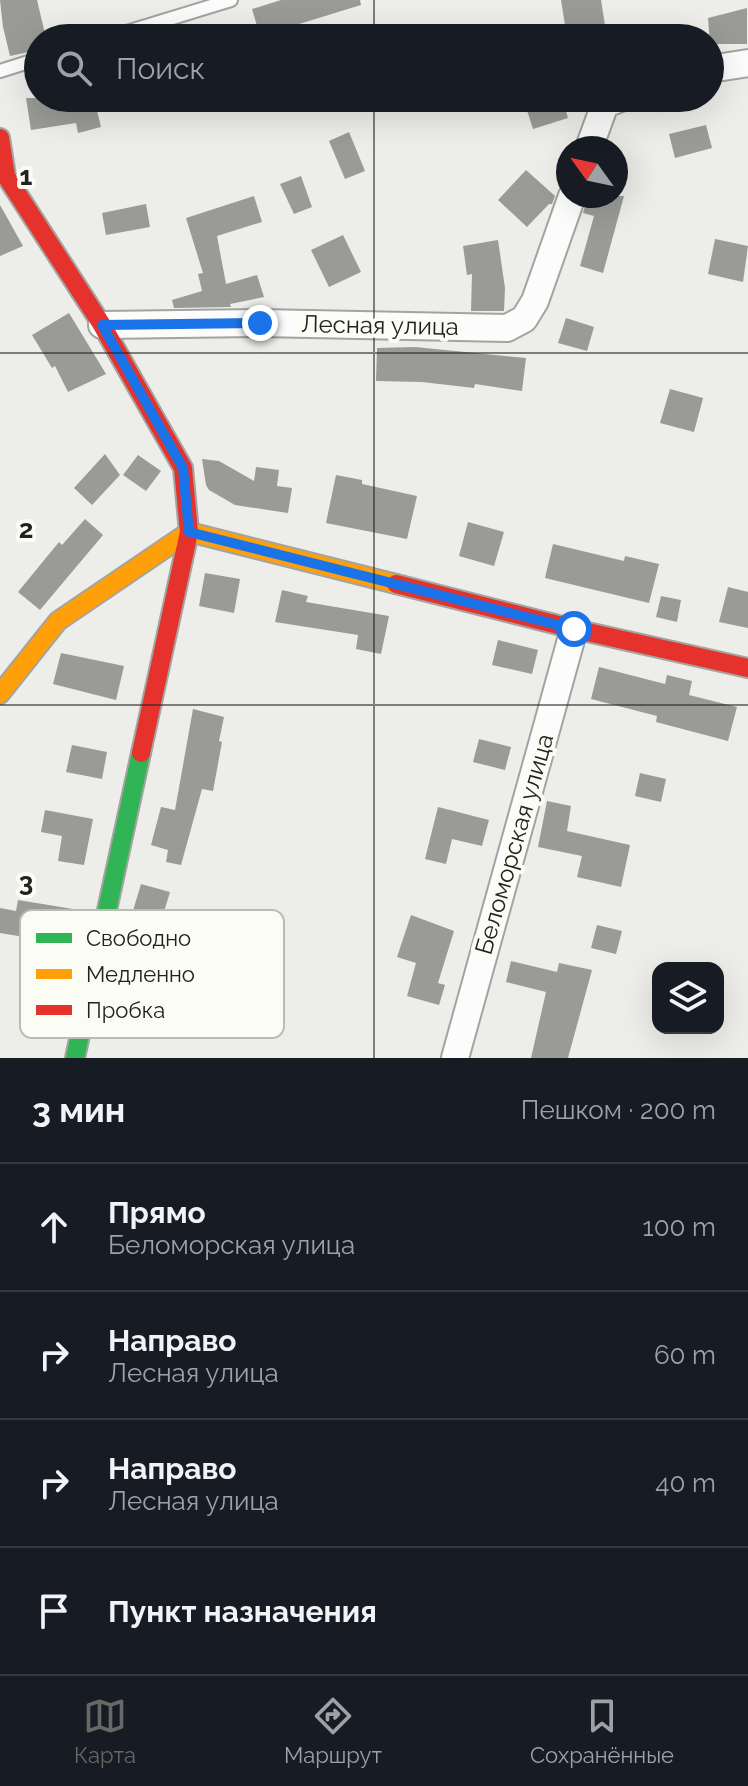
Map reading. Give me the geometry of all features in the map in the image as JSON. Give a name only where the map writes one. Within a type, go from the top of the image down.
[{"type":"street","points":[[724,67],[748,63]]},
{"type":"street","points":[[593,136],[602,112]]},
{"type":"street","points":[[0,138],[3,177],[102,325],[183,468],[189,532],[107,910]]},
{"type":"street","name":"Лесная улица","points":[[102,325],[260,323],[507,328],[524,319],[535,301],[568,208]]},
{"type":"street","points":[[0,694],[58,621],[189,532],[574,629],[748,668]]},
{"type":"street","name":"Беломорская улица","points":[[455,1058],[574,629]]},
{"type":"street","points":[[75,1058],[79,1038]]},
{"type":"lane","points":[[153,24],[231,0]]},
{"type":"lane","points":[[0,71],[24,63]]},
{"type":"building","points":[[0,0],[37,0],[43,24],[24,24],[24,53],[10,56]]},
{"type":"building","points":[[281,0],[360,0],[361,5],[299,24],[256,24],[252,9]]},
{"type":"building","points":[[561,0],[601,0],[605,24],[565,24]]},
{"type":"building","points":[[747,8],[747,44],[724,44],[724,24],[708,24],[708,18]]},
{"type":"building","points":[[28,112],[97,112],[101,127],[78,133],[76,123],[31,130]]},
{"type":"building","points":[[528,112],[566,112],[568,118],[533,129]]},
{"type":"building","points":[[706,125],[712,148],[675,158],[669,134]]},
{"type":"building","points":[[349,132],[365,171],[345,179],[329,141]]},
{"type":"building","points":[[526,170],[555,196],[552,204],[527,227],[498,200]]},
{"type":"building","points":[[301,176],[312,207],[294,214],[280,184]]},
{"type":"building","points":[[254,196],[262,222],[217,236],[226,284],[257,275],[264,297],[230,304],[231,307],[174,308],[172,300],[202,291],[198,274],[203,273],[186,218]]},
{"type":"building","points":[[146,204],[150,227],[106,235],[102,213]]},
{"type":"building","points":[[0,205],[23,246],[0,256]]},
{"type":"building","points":[[584,208],[621,208],[603,273],[580,266],[594,216],[583,213]]},
{"type":"building","points":[[343,235],[361,272],[329,287],[311,250]]},
{"type":"building","points":[[715,239],[748,246],[743,282],[708,274]]},
{"type":"building","points":[[498,240],[505,288],[504,311],[471,311],[472,274],[467,275],[463,246]]},
{"type":"building","points":[[69,313],[106,374],[68,392],[55,366],[52,368],[32,335]]},
{"type":"building","points":[[566,318],[594,327],[587,351],[558,343]]},
{"type":"building","points":[[415,347],[526,358],[522,391],[475,384],[474,388],[376,381],[377,348]]},
{"type":"building","points":[[670,389],[703,398],[694,432],[660,423]]},
{"type":"building","points":[[105,454],[120,475],[92,505],[74,488]]},
{"type":"building","points":[[138,455],[161,471],[146,491],[123,475]]},
{"type":"building","points":[[202,459],[219,461],[254,481],[256,467],[279,470],[277,486],[292,488],[288,513],[235,505],[209,490]]},
{"type":"building","points":[[336,475],[417,496],[407,539],[326,523]]},
{"type":"building","points":[[85,519],[103,535],[40,610],[18,592],[59,542],[62,545]]},
{"type":"building","points":[[468,522],[504,532],[494,566],[459,556]]},
{"type":"building","points":[[553,544],[624,561],[625,556],[659,564],[649,603],[545,578]]},
{"type":"building","points":[[205,573],[240,579],[234,613],[199,606]]},
{"type":"building","points":[[728,587],[748,592],[748,628],[719,622]]},
{"type":"building","points":[[282,590],[308,596],[306,602],[389,616],[381,654],[356,649],[358,635],[275,622]]},
{"type":"building","points":[[661,596],[681,600],[677,622],[656,617]]},
{"type":"building","points":[[498,640],[538,650],[532,674],[492,665]]},
{"type":"building","points":[[61,653],[124,666],[116,700],[53,684]]},
{"type":"building","points":[[599,667],[665,684],[667,675],[692,681],[689,695],[737,707],[728,741],[656,722],[657,716],[591,699]]},
{"type":"building","points":[[193,709],[224,717],[213,791],[202,789],[181,865],[166,862],[168,850],[151,845],[161,807],[175,810]]},
{"type":"building","points":[[479,739],[511,747],[505,770],[473,762]]},
{"type":"building","points":[[72,745],[107,752],[102,779],[66,772]]},
{"type":"building","points":[[640,773],[666,779],[661,802],[635,796]]},
{"type":"building","points":[[547,801],[571,806],[567,831],[630,845],[621,887],[577,877],[582,856],[538,847]]},
{"type":"building","points":[[438,807],[489,820],[482,846],[452,839],[446,864],[425,859]]},
{"type":"building","points":[[45,810],[93,819],[84,865],[58,861],[62,836],[41,832]]},
{"type":"building","points":[[141,884],[170,892],[165,910],[133,910]]},
{"type":"building","points":[[18,900],[73,909],[20,910],[20,936],[0,933],[0,908],[16,911]]},
{"type":"building","points":[[411,915],[454,931],[438,983],[445,985],[439,1005],[407,996],[416,963],[397,957]]},
{"type":"building","points":[[597,925],[622,931],[616,954],[591,948]]},
{"type":"building","points":[[511,961],[557,972],[559,963],[592,970],[568,1058],[531,1058],[546,992],[506,982]]},
{"type":"traffic: fast","points":[[107,910],[141,753]]},
{"type":"traffic: fast","points":[[75,1058],[79,1038]]},
{"type":"traffic: slow","points":[[0,694],[58,621],[189,532],[396,584]]},
{"type":"traffic: jam","points":[[0,138],[6,176],[102,325],[183,468],[189,532],[141,753]]},
{"type":"traffic: jam","points":[[396,584],[574,629],[748,668]]},
{"type":"route","points":[[260,323],[102,325],[183,468],[189,532],[574,629]]}]
